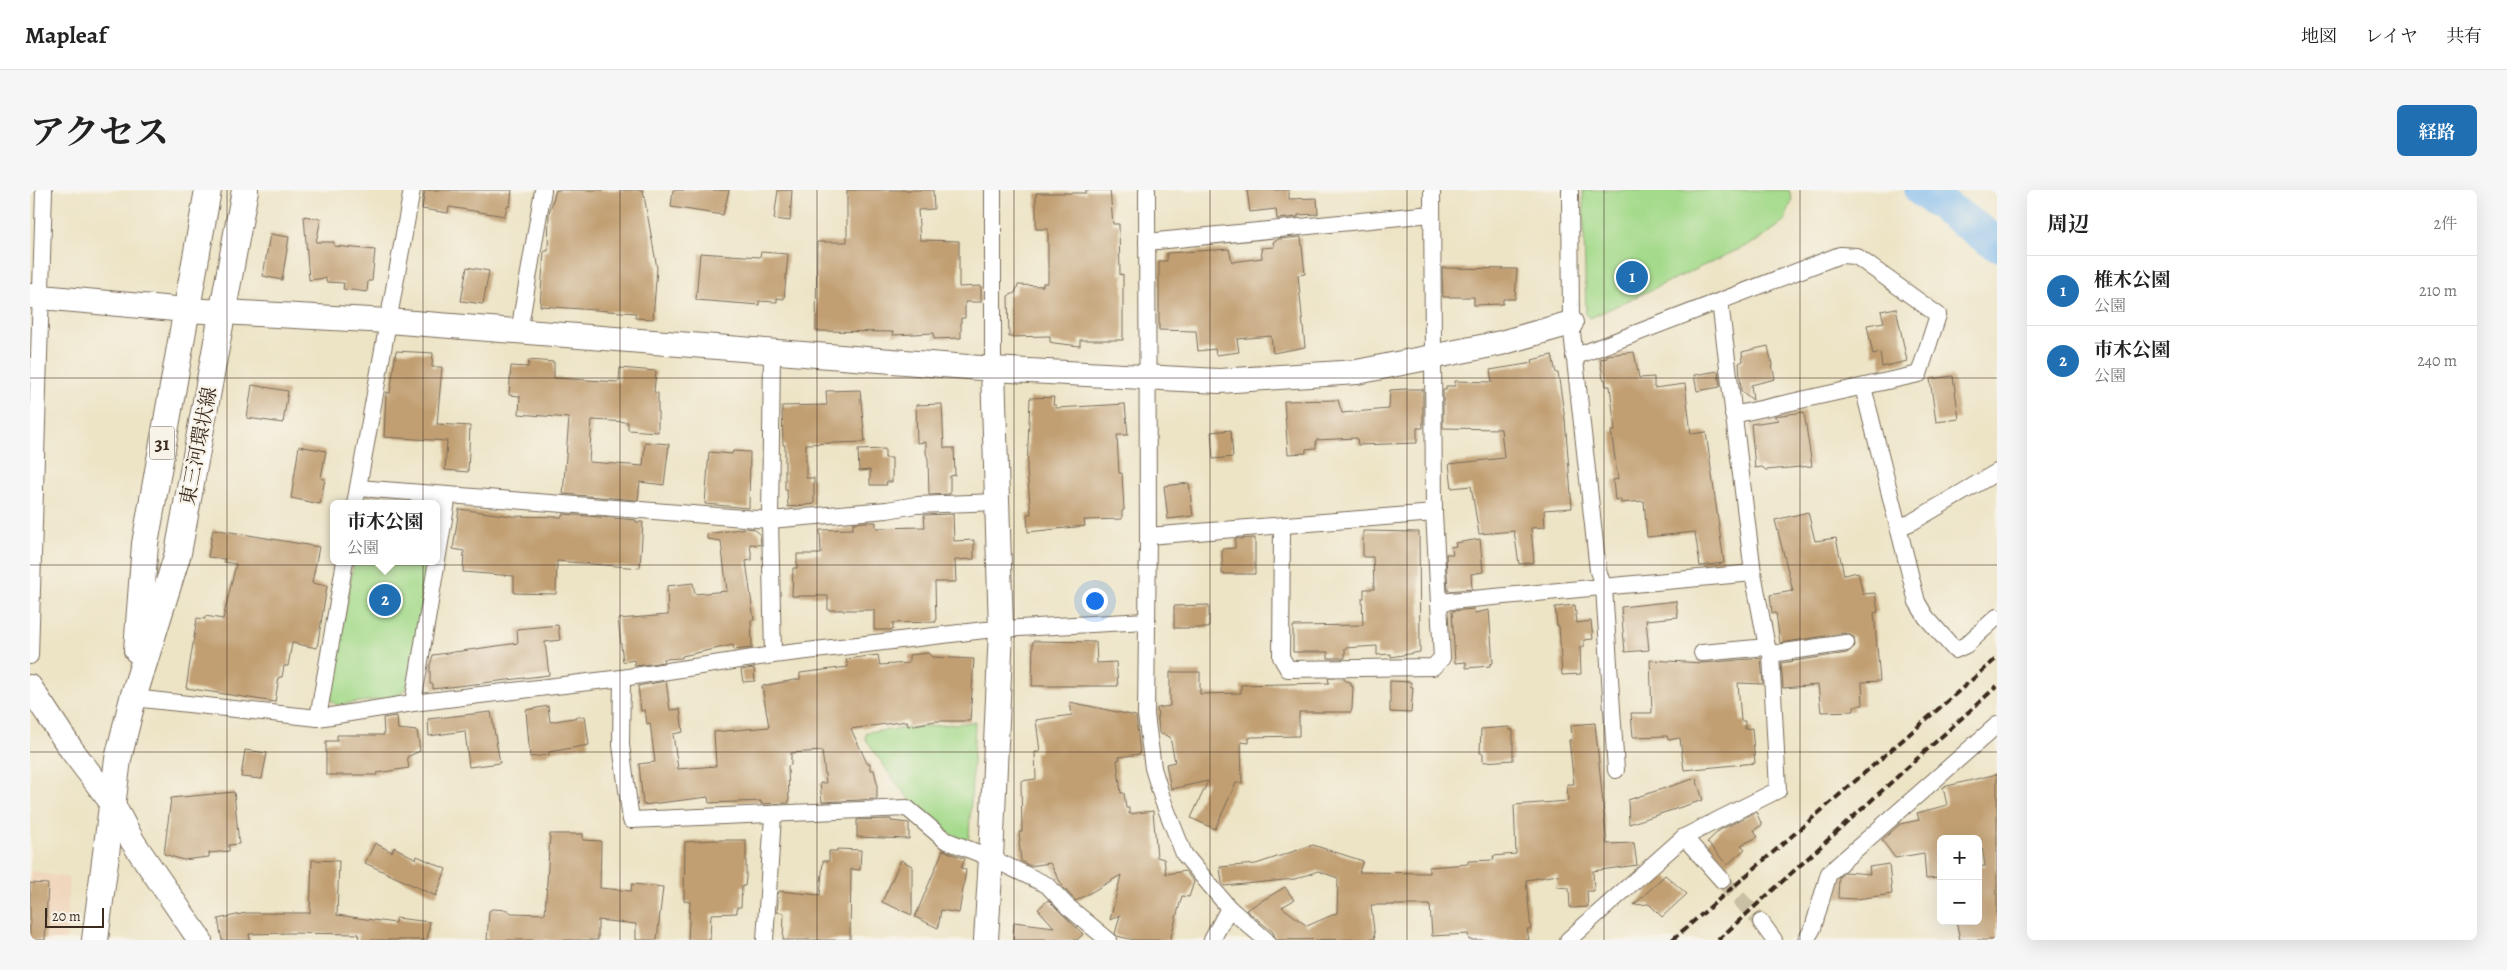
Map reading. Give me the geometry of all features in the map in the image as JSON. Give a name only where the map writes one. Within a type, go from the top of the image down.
[{"type":"main road","name":"東三河環状線","points":[[134,698],[145,544],[208,190]]},
{"type":"main road","name":"東三河環状線","points":[[95,940],[118,760],[134,698],[178,553],[246,190]]},
{"type":"street","points":[[412,190],[357,496],[448,495],[770,520],[887,510],[916,505],[998,502]]},
{"type":"street","points":[[518,332],[543,190]]},
{"type":"street","points":[[986,940],[1001,628],[993,369],[993,190]]},
{"type":"street","points":[[1147,190],[1148,536],[1146,716],[1153,768],[1163,801],[1184,854],[1229,908],[1266,940]]},
{"type":"street","points":[[1282,526],[1280,657],[1288,669],[1433,668],[1442,658],[1434,514],[1432,190]]},
{"type":"street","points":[[1570,190],[1571,324],[1598,572],[1604,588],[1616,770]]},
{"type":"street","points":[[30,656],[39,201]]},
{"type":"street","points":[[1147,242],[1431,214]]},
{"type":"street","points":[[1574,357],[1840,255],[1856,256],[1938,315],[1920,374],[1733,414]]},
{"type":"street","points":[[36,297],[186,310],[388,321],[772,353],[993,369],[1219,381],[1356,372],[1432,358],[1571,324]]},
{"type":"street","points":[[1568,940],[1684,837],[1778,790],[1769,650],[1753,573],[1720,302]]},
{"type":"street","points":[[772,353],[770,520],[773,655]]},
{"type":"street","points":[[1864,387],[1916,602],[1926,617],[1955,650],[1966,645],[1997,617]]},
{"type":"street","points":[[1898,528],[1912,522],[1997,472]]},
{"type":"street","points":[[440,543],[448,495]]},
{"type":"street","points":[[1148,536],[1434,514]]},
{"type":"street","points":[[318,718],[344,565]]},
{"type":"street","points":[[413,703],[436,565]]},
{"type":"street","points":[[1440,602],[1753,573]]},
{"type":"street","points":[[134,698],[318,718],[413,703],[622,678],[773,655],[1001,628],[1146,621]]},
{"type":"street","points":[[1702,653],[1769,650],[1846,643]]},
{"type":"street","points":[[622,678],[621,745],[631,820],[774,816],[907,808],[945,840],[991,858],[1047,886],[1067,906],[1108,940]]},
{"type":"street","points":[[30,687],[71,749],[112,803],[133,842],[200,940]]},
{"type":"street","points":[[1806,940],[1813,928],[1829,873],[1997,724]]},
{"type":"street","points":[[765,940],[774,816]]},
{"type":"street","points":[[1684,837],[1722,880]]},
{"type":"street","points":[[1212,940],[1229,908]]},
{"type":"street","points":[[1761,922],[1774,940]]},
{"type":"shaded area","points":[[30,871],[69,878],[66,940],[30,940]]},
{"type":"green space","points":[[1583,190],[1789,190],[1792,200],[1785,221],[1759,240],[1590,318],[1586,314]]},
{"type":"green space","points":[[353,565],[430,565],[407,686],[399,697],[336,705],[330,699]]},
{"type":"green space","points":[[975,722],[969,837],[964,841],[933,822],[920,810],[896,783],[865,738],[867,732]]},
{"type":"building","points":[[425,190],[512,190],[510,206],[507,206],[505,216],[449,207],[448,213],[422,209]]},
{"type":"building","points":[[556,190],[643,190],[657,268],[653,319],[635,318],[636,313],[540,306],[544,251],[548,251],[549,213]]},
{"type":"building","points":[[673,190],[729,190],[723,215],[671,207]]},
{"type":"building","points":[[778,190],[792,190],[790,221],[774,219]]},
{"type":"building","points":[[847,190],[933,190],[934,209],[918,210],[920,240],[959,241],[959,287],[981,286],[981,302],[965,302],[965,318],[961,318],[961,338],[934,339],[934,333],[893,335],[893,332],[816,331],[817,242],[847,242]]},
{"type":"building","points":[[1086,190],[1110,190],[1113,224],[1119,224],[1120,275],[1123,274],[1123,340],[1080,340],[1080,346],[1050,342],[1050,336],[1009,337],[1008,296],[1015,293],[1018,285],[1043,286],[1043,283],[1048,283],[1048,229],[1036,229],[1036,193],[1086,193]]},
{"type":"building","points":[[1247,190],[1289,190],[1289,199],[1317,198],[1318,214],[1277,219],[1276,209],[1250,212]]},
{"type":"building","points":[[304,216],[321,219],[316,242],[334,242],[334,246],[375,250],[372,281],[368,281],[367,292],[343,289],[344,283],[326,282],[326,278],[309,280]]},
{"type":"building","points":[[270,234],[289,237],[282,280],[263,276]]},
{"type":"building","points":[[1301,237],[1305,274],[1298,275],[1305,347],[1273,353],[1271,336],[1237,339],[1239,352],[1216,355],[1215,349],[1198,351],[1196,331],[1159,330],[1159,261],[1167,261],[1167,253],[1229,249],[1232,262],[1262,258],[1261,248],[1274,247],[1273,242],[1279,239]]},
{"type":"building","points":[[761,252],[788,254],[784,299],[777,298],[777,302],[759,301],[759,305],[696,300],[700,253],[760,257]]},
{"type":"building","points":[[467,267],[489,271],[483,304],[461,301]]},
{"type":"building","points":[[1442,268],[1517,269],[1515,299],[1503,299],[1503,304],[1474,305],[1474,297],[1443,297]]},
{"type":"building","points":[[1896,308],[1907,361],[1882,367],[1880,353],[1873,355],[1867,325],[1884,322],[1881,311]]},
{"type":"building","points":[[1768,346],[1775,379],[1751,385],[1753,400],[1741,391],[1739,363],[1743,361],[1742,352]]},
{"type":"building","points":[[396,351],[433,353],[432,367],[442,367],[437,424],[470,426],[468,472],[445,470],[447,441],[384,437],[386,392],[390,393]]},
{"type":"building","points":[[1634,352],[1639,378],[1654,377],[1654,388],[1685,384],[1691,434],[1706,432],[1724,563],[1700,566],[1695,532],[1647,537],[1644,501],[1621,503],[1621,499],[1615,500],[1613,480],[1618,479],[1611,431],[1615,431],[1610,386],[1606,386],[1605,379],[1603,379],[1600,359],[1607,358],[1607,355]]},
{"type":"building","points":[[1552,355],[1556,373],[1558,373],[1565,419],[1572,508],[1544,510],[1545,527],[1531,528],[1534,562],[1519,564],[1514,531],[1479,534],[1471,486],[1452,488],[1449,464],[1504,458],[1501,429],[1443,428],[1443,390],[1446,390],[1446,386],[1455,386],[1455,381],[1492,382],[1490,370],[1533,363],[1532,360]]},
{"type":"building","points":[[529,360],[554,362],[554,378],[619,382],[620,368],[656,371],[654,392],[658,393],[658,432],[628,430],[628,422],[592,420],[589,462],[643,466],[645,442],[669,444],[664,485],[640,482],[638,500],[563,494],[569,418],[519,414],[520,396],[509,395],[511,366],[528,367]]},
{"type":"building","points":[[1718,371],[1720,387],[1697,391],[1694,375]]},
{"type":"building","points":[[1953,376],[1959,419],[1936,422],[1930,379]]},
{"type":"building","points":[[252,385],[288,391],[283,423],[247,418]]},
{"type":"building","points":[[1423,389],[1423,428],[1417,428],[1417,443],[1358,445],[1357,438],[1316,440],[1316,448],[1306,449],[1306,453],[1288,454],[1284,401],[1338,400],[1342,413],[1389,409],[1390,390]]},
{"type":"building","points":[[860,390],[865,442],[806,444],[806,478],[814,478],[814,504],[788,507],[787,490],[785,490],[785,445],[783,445],[782,406],[827,405],[826,391]]},
{"type":"building","points":[[1054,397],[1053,405],[1056,405],[1056,408],[1125,404],[1128,435],[1117,435],[1119,473],[1122,473],[1124,510],[1122,511],[1122,519],[1084,520],[1085,526],[1028,532],[1027,514],[1031,514],[1027,470],[1030,398]]},
{"type":"building","points":[[942,404],[944,448],[954,448],[955,475],[950,476],[950,494],[929,495],[926,442],[917,443],[916,405]]},
{"type":"building","points":[[1804,412],[1812,466],[1766,470],[1762,467],[1755,468],[1751,424],[1779,420],[1774,416]]},
{"type":"building","points":[[1231,430],[1233,457],[1213,459],[1211,432]]},
{"type":"building","points":[[299,446],[326,451],[321,478],[325,479],[320,504],[291,498]]},
{"type":"building","points":[[885,449],[885,458],[892,458],[892,482],[886,482],[887,485],[870,485],[870,470],[859,471],[858,450]]},
{"type":"building","points":[[733,451],[750,452],[749,508],[705,504],[709,452],[732,454]]},
{"type":"building","points":[[1189,483],[1193,516],[1168,519],[1164,486]]},
{"type":"building","points":[[459,509],[511,516],[562,517],[563,514],[643,522],[640,568],[557,561],[556,594],[514,593],[514,576],[463,572],[464,551],[453,549]]},
{"type":"building","points":[[1808,512],[1815,541],[1836,538],[1844,575],[1858,572],[1863,594],[1875,593],[1878,612],[1874,613],[1880,681],[1862,682],[1863,705],[1854,706],[1854,711],[1821,712],[1818,685],[1783,688],[1781,663],[1847,653],[1855,646],[1854,637],[1845,633],[1780,643],[1776,613],[1772,613],[1770,595],[1793,591],[1775,520]]},
{"type":"building","points":[[953,514],[954,541],[974,540],[974,559],[955,560],[956,582],[935,582],[936,622],[893,623],[893,630],[874,630],[874,610],[828,610],[828,596],[792,596],[793,568],[797,568],[797,554],[821,554],[820,530],[853,529],[853,523],[865,522],[876,522],[876,528],[925,527],[924,515]]},
{"type":"building","points":[[746,528],[754,529],[760,534],[761,545],[750,544],[752,560],[746,561],[754,620],[751,620],[752,648],[734,650],[733,645],[682,656],[682,658],[663,659],[664,662],[635,666],[634,660],[623,662],[618,619],[668,615],[667,586],[693,583],[695,594],[727,591],[721,541],[707,539],[707,534]]},
{"type":"building","points":[[213,529],[319,547],[312,583],[327,586],[317,648],[292,643],[288,666],[284,666],[282,677],[279,677],[275,702],[186,688],[197,618],[205,619],[205,616],[223,619],[236,564],[224,562],[225,559],[208,557]]},
{"type":"building","points":[[1363,531],[1419,532],[1420,652],[1391,657],[1391,654],[1377,655],[1377,646],[1345,648],[1345,658],[1328,658],[1328,652],[1293,652],[1293,626],[1363,625],[1362,598],[1364,598],[1364,589],[1374,589],[1373,557],[1363,557]]},
{"type":"building","points":[[1255,538],[1255,574],[1222,574],[1222,549],[1235,548],[1235,539]]},
{"type":"building","points":[[1480,539],[1483,572],[1471,574],[1472,589],[1448,591],[1446,554],[1453,554],[1451,547],[1456,546],[1455,543]]},
{"type":"building","points":[[1676,601],[1678,617],[1646,620],[1649,650],[1625,652],[1621,607]]},
{"type":"building","points":[[1209,605],[1209,628],[1174,628],[1174,606]]},
{"type":"building","points":[[1575,605],[1577,623],[1591,621],[1593,639],[1584,640],[1584,647],[1580,647],[1581,674],[1562,675],[1559,626],[1557,626],[1555,607]]},
{"type":"building","points":[[1474,609],[1475,613],[1489,610],[1493,663],[1490,666],[1466,668],[1466,662],[1455,663],[1452,611]]},
{"type":"building","points":[[558,625],[560,640],[545,642],[549,675],[433,689],[433,684],[430,684],[430,665],[433,655],[518,643],[517,629]]},
{"type":"building","points":[[1033,641],[1096,642],[1097,663],[1116,662],[1118,686],[1032,686]]},
{"type":"building","points":[[928,653],[932,657],[974,659],[970,721],[936,721],[908,726],[907,721],[851,729],[867,763],[870,763],[870,770],[874,770],[877,783],[877,799],[822,802],[820,783],[826,783],[822,751],[791,753],[791,765],[788,766],[789,803],[761,804],[761,801],[709,803],[708,797],[643,805],[639,764],[655,762],[650,723],[647,724],[645,710],[641,711],[638,686],[666,681],[670,710],[680,709],[683,732],[673,734],[678,769],[716,766],[714,732],[769,727],[762,686],[800,679],[800,673],[848,667],[846,659],[878,655],[880,665],[909,663],[909,655]]},
{"type":"building","points":[[1761,658],[1763,684],[1738,683],[1741,721],[1745,721],[1745,729],[1752,728],[1755,763],[1684,770],[1680,738],[1668,740],[1667,736],[1633,737],[1631,713],[1652,713],[1650,660],[1703,663]]},
{"type":"building","points":[[754,668],[755,681],[743,682],[741,670]]},
{"type":"building","points":[[1170,672],[1200,672],[1200,694],[1241,693],[1241,685],[1329,683],[1328,678],[1345,679],[1345,681],[1351,682],[1351,686],[1353,686],[1352,709],[1351,712],[1299,712],[1299,736],[1252,737],[1249,738],[1249,743],[1241,742],[1242,783],[1236,783],[1215,829],[1191,818],[1208,781],[1171,789],[1166,764],[1175,762],[1170,737],[1159,733],[1157,708],[1170,706]]},
{"type":"building","points":[[1390,681],[1411,682],[1411,687],[1413,687],[1411,713],[1390,712]]},
{"type":"building","points":[[1070,702],[1136,716],[1140,754],[1119,757],[1120,759],[1117,760],[1121,793],[1124,793],[1126,808],[1129,808],[1129,814],[1153,811],[1157,857],[1164,859],[1166,874],[1185,871],[1194,882],[1189,897],[1182,896],[1170,940],[1134,940],[1115,934],[1120,915],[1110,920],[1121,875],[1076,901],[1063,887],[1050,863],[1030,866],[1021,861],[1019,832],[1022,832],[1021,781],[1036,779],[1035,752],[1040,752],[1036,720],[1072,715]]},
{"type":"building","points":[[548,706],[550,722],[585,716],[589,745],[549,752],[549,755],[530,757],[526,710]]},
{"type":"building","points":[[491,712],[500,763],[469,767],[465,731],[429,736],[428,719]]},
{"type":"building","points":[[397,716],[398,729],[417,731],[420,751],[407,757],[409,768],[377,773],[377,775],[326,775],[326,741],[337,741],[337,735],[384,735],[383,718]]},
{"type":"building","points":[[1595,723],[1607,844],[1634,843],[1637,865],[1593,871],[1594,891],[1587,891],[1588,907],[1570,908],[1569,888],[1557,887],[1558,875],[1526,880],[1531,929],[1527,929],[1529,940],[1469,940],[1468,934],[1432,936],[1430,905],[1371,905],[1375,939],[1276,940],[1273,932],[1246,910],[1285,887],[1294,900],[1282,907],[1307,926],[1337,913],[1338,878],[1318,871],[1295,879],[1224,886],[1222,883],[1220,867],[1256,864],[1313,845],[1363,861],[1359,872],[1429,873],[1429,867],[1468,864],[1468,861],[1494,860],[1493,856],[1516,854],[1514,805],[1568,801],[1567,784],[1574,784],[1569,740],[1572,740],[1571,725]]},
{"type":"building","points":[[1510,727],[1510,730],[1513,730],[1513,760],[1483,762],[1483,753],[1480,753],[1481,729]]},
{"type":"building","points":[[245,750],[267,753],[262,779],[241,777]]},
{"type":"building","points":[[1997,774],[1997,940],[1960,940],[1957,925],[1982,925],[1982,866],[1985,866],[1982,835],[1937,835],[1937,878],[1926,879],[1924,853],[1895,858],[1882,840],[1900,824],[1919,820],[1917,813],[1947,805],[1943,787]]},
{"type":"building","points":[[1696,778],[1703,800],[1629,824],[1628,800]]},
{"type":"building","points":[[234,792],[239,844],[229,845],[229,851],[209,853],[209,857],[183,860],[164,854],[171,798]]},
{"type":"building","points":[[1756,812],[1762,825],[1754,830],[1758,837],[1741,845],[1745,849],[1727,865],[1707,842],[1720,830]]},
{"type":"building","points":[[891,819],[891,821],[909,823],[909,839],[857,837],[857,820]]},
{"type":"building","points":[[550,834],[583,834],[583,840],[601,841],[600,888],[631,891],[632,884],[663,887],[657,940],[636,940],[636,924],[598,920],[598,940],[487,940],[489,911],[492,909],[508,910],[511,913],[545,914]]},
{"type":"building","points":[[746,840],[746,877],[745,886],[742,886],[741,907],[737,907],[737,913],[711,914],[710,940],[688,940],[690,902],[684,901],[685,842]]},
{"type":"building","points":[[375,843],[392,852],[394,847],[416,859],[417,856],[446,869],[436,896],[365,863]]},
{"type":"building","points":[[837,849],[861,850],[860,870],[851,869],[850,940],[783,940],[784,913],[777,912],[779,891],[820,895],[823,861],[829,861],[829,851],[837,851]]},
{"type":"building","points":[[943,850],[965,859],[961,868],[966,870],[959,913],[941,910],[938,928],[915,917]]},
{"type":"building","points":[[312,860],[339,861],[337,915],[395,923],[396,918],[430,922],[427,940],[358,940],[359,934],[287,933],[249,934],[250,940],[222,940],[218,919],[246,913],[310,913]]},
{"type":"building","points":[[901,860],[912,866],[912,915],[882,902]]},
{"type":"building","points":[[1889,864],[1892,894],[1857,899],[1838,898],[1839,877],[1845,872],[1870,874],[1869,867]]},
{"type":"building","points":[[1665,875],[1687,894],[1662,917],[1649,904],[1634,905]]},
{"type":"building","points":[[30,883],[48,884],[45,940],[30,940]]},
{"type":"building","points":[[1048,900],[1083,934],[1077,940],[1013,940],[1014,922],[1054,927],[1038,909]]},
{"type":"waterway","points":[[1922,190],[1997,244]]},
{"type":"tunnel","points":[[1722,880],[1761,922]]},
{"type":"railway","points":[[1672,940],[1997,658]]},
{"type":"railway","points":[[1718,940],[1997,686]]},
{"type":"place","name":"椎木公園","points":[[1632,277]]},
{"type":"place","name":"市木公園","points":[[385,600]]}]
